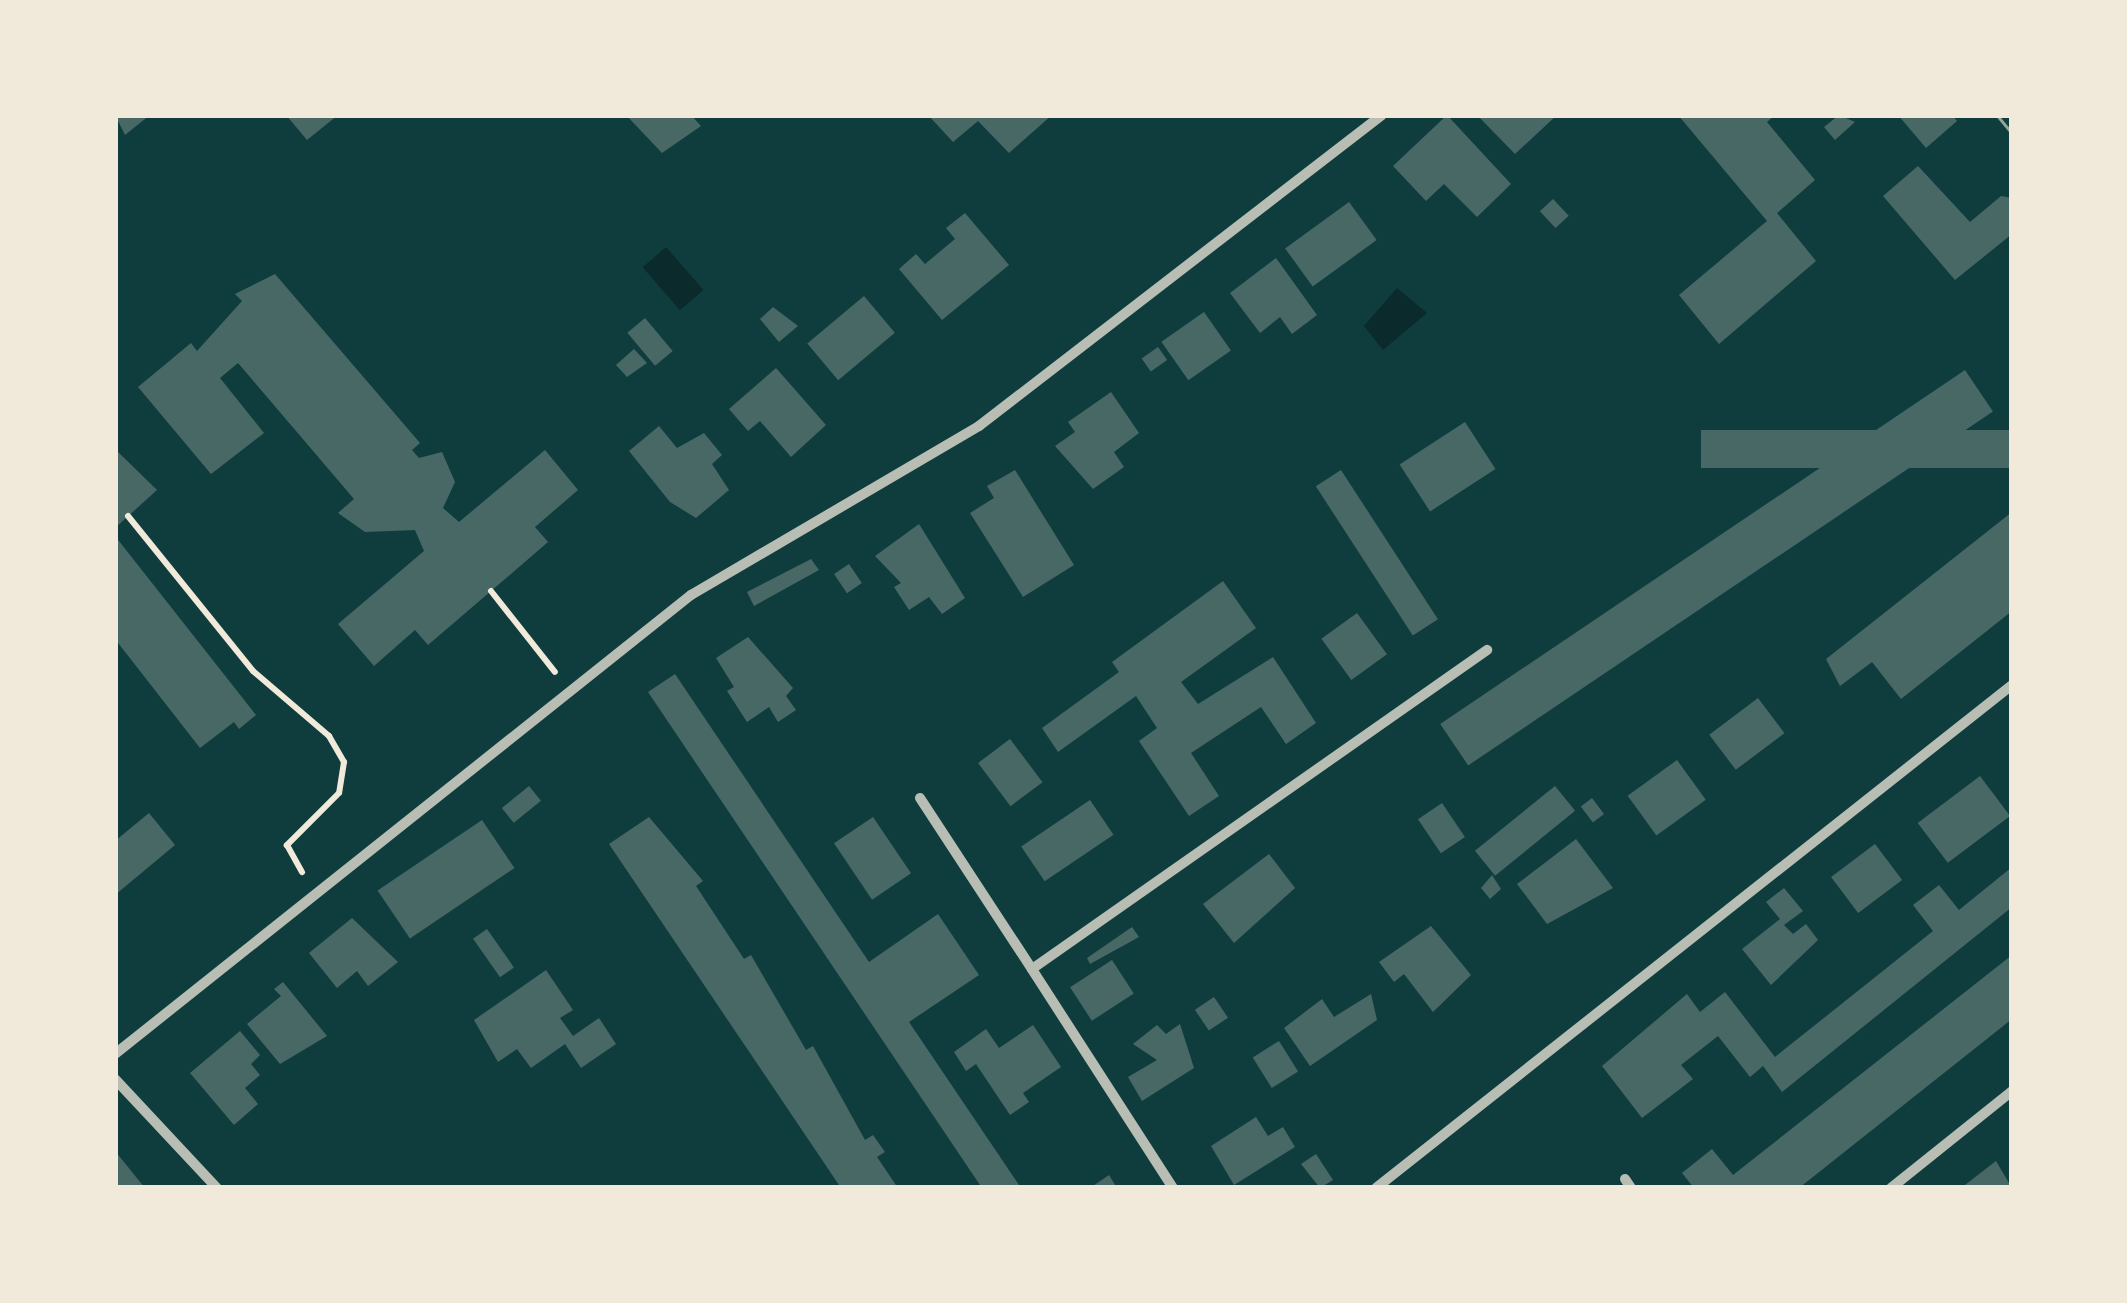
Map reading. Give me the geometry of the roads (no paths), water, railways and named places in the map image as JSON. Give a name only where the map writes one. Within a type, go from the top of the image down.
[{"type":"street","points":[[115,1054],[690,595],[979,426],[1382,115]]},
{"type":"street","points":[[1032,969],[1487,650]]},
{"type":"street","points":[[1376,1188],[2012,685]]},
{"type":"street","points":[[920,798],[1174,1188]]},
{"type":"street","points":[[115,1079],[217,1188]]},
{"type":"street","points":[[1891,1188],[2012,1091]]},
{"type":"water","points":[[666,247],[703,290],[680,310],[643,267]]},
{"type":"water","points":[[1397,288],[1427,313],[1383,350],[1364,326]]},
{"type":"tram line","points":[[1997,115],[2012,133]]}]
